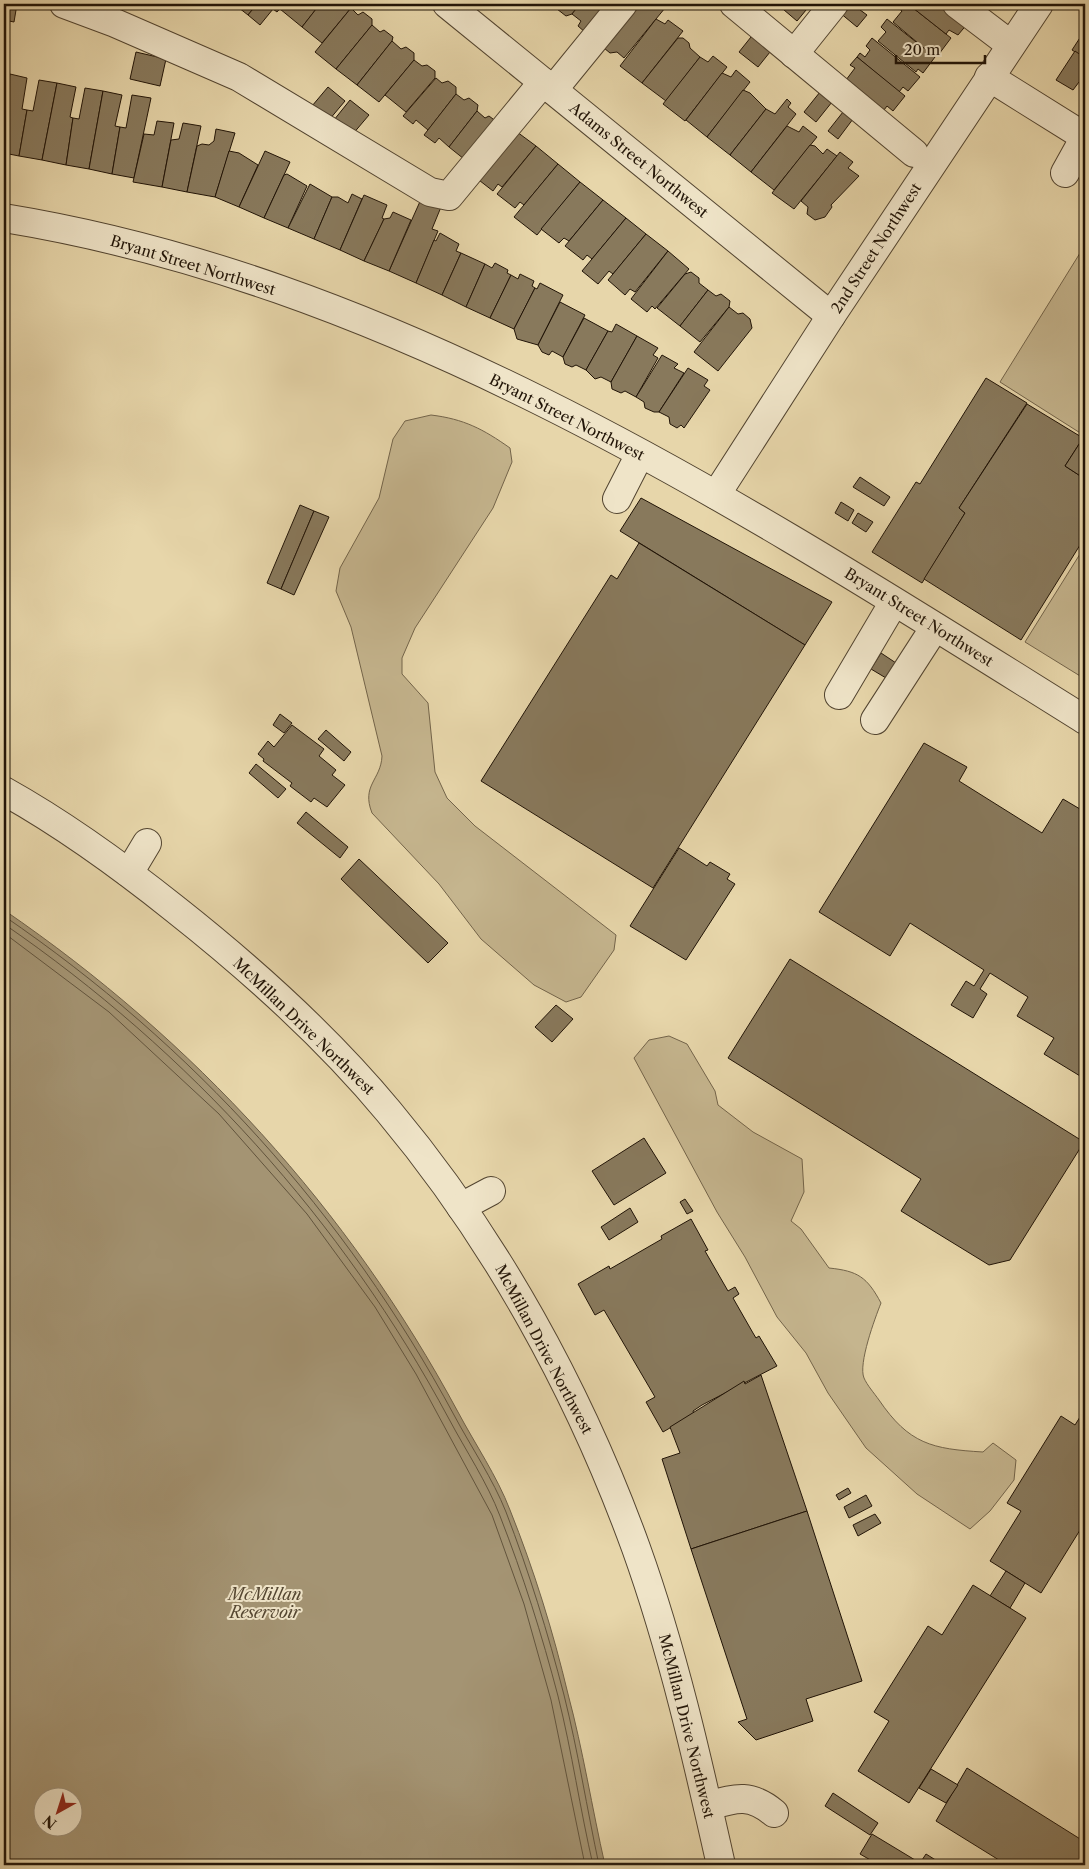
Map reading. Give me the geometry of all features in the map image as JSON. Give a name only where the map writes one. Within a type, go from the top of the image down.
[{"type":"street","points":[[64,4],[115,23],[239,77],[430,192],[449,196],[623,4]]},
{"type":"street","name":"Adams Street Northwest","points":[[447,4],[831,316]]},
{"type":"street","points":[[734,4],[914,153]]},
{"type":"street","points":[[794,54],[834,4]]},
{"type":"street","points":[[957,4],[1011,46]]},
{"type":"street","name":"2nd Street Northwest","points":[[716,495],[831,316],[1039,4]]},
{"type":"street","points":[[989,77],[1085,137],[1065,173]]},
{"type":"street","name":"Bryant Street Northwest","points":[[4,218],[75,231],[161,253],[304,299],[487,376],[716,495],[1085,720]]},
{"type":"street","points":[[617,499],[640,454]]},
{"type":"street","points":[[839,695],[894,602]]},
{"type":"street","points":[[874,720],[934,627]]},
{"type":"street","name":"McMillan Drive Northwest","points":[[4,791],[69,830],[129,873],[294,1001],[388,1110],[461,1207],[531,1320],[567,1388],[618,1502],[668,1644],[721,1865]]},
{"type":"street","points":[[129,873],[147,843]]},
{"type":"street","points":[[461,1207],[491,1190]]},
{"type":"street","points":[[708,1806],[746,1799],[760,1802],[774,1813]]},
{"type":"shaded area","points":[[1085,245],[1085,436],[1000,382]]},
{"type":"shaded area","points":[[431,415],[463,422],[491,435],[510,448],[512,462],[493,508],[415,628],[402,658],[402,674],[428,703],[435,772],[447,798],[475,826],[616,935],[614,950],[581,997],[566,1002],[534,985],[481,939],[439,884],[372,813],[369,803],[370,789],[381,764],[382,756],[351,627],[336,591],[340,568],[379,498],[393,439],[405,421]]},
{"type":"shaded area","points":[[1085,546],[1085,679],[1025,642]]},
{"type":"shaded area","points":[[669,1036],[687,1044],[715,1091],[718,1105],[753,1132],[802,1159],[804,1192],[791,1221],[801,1229],[829,1268],[847,1271],[861,1277],[871,1287],[881,1303],[865,1352],[863,1371],[867,1383],[890,1415],[912,1435],[936,1446],[983,1452],[993,1443],[1016,1460],[1014,1480],[990,1511],[970,1529],[917,1494],[866,1448],[828,1393],[806,1353],[777,1317],[745,1257],[717,1212],[634,1058],[649,1040]]},
{"type":"water","name":"McMillan Reservoir","points":[[4,910],[74,961],[140,1015],[203,1073],[261,1134],[316,1198],[368,1266],[415,1337],[499,1485],[527,1555],[562,1670],[605,1865],[4,1865]]},
{"type":"building","points":[[4,4],[17,4],[14,22],[4,20]]},
{"type":"building","points":[[234,4],[257,4],[248,15]]},
{"type":"building","points":[[257,4],[284,4],[277,12],[273,9],[260,25],[248,15]]},
{"type":"building","points":[[284,4],[320,4],[302,27],[280,9]]},
{"type":"building","points":[[320,4],[351,4],[351,8],[322,43],[302,27]]},
{"type":"building","points":[[558,4],[580,4],[572,14],[566,16],[557,9]]},
{"type":"building","points":[[580,4],[615,4],[586,33],[578,26],[581,21],[572,14]]},
{"type":"building","points":[[630,4],[660,4],[665,8],[624,58],[617,52],[610,53],[604,48]]},
{"type":"building","points":[[777,4],[811,4],[797,21]]},
{"type":"building","points":[[845,4],[852,4],[867,15],[857,27],[839,12]]},
{"type":"building","points":[[900,4],[908,4],[951,38],[939,54],[934,50],[931,54],[893,22],[902,11],[897,7]]},
{"type":"building","points":[[908,4],[945,4],[968,23],[958,35],[949,30],[946,34]]},
{"type":"building","points":[[351,8],[358,15],[363,12],[372,19],[372,25],[336,69],[315,52]]},
{"type":"building","points":[[656,19],[665,24],[668,20],[683,31],[642,83],[620,66]]},
{"type":"building","points":[[887,19],[935,57],[923,73],[918,69],[916,72],[878,41],[886,32],[881,27]]},
{"type":"building","points":[[372,25],[380,32],[384,30],[393,37],[392,41],[357,85],[336,69]]},
{"type":"building","points":[[1085,30],[1085,58],[1072,50]]},
{"type":"building","points":[[755,32],[774,47],[758,67],[739,52]]},
{"type":"building","points":[[678,38],[683,38],[689,43],[690,48],[700,57],[666,101],[642,83]]},
{"type":"building","points":[[872,38],[920,77],[908,91],[903,87],[899,92],[857,57],[860,53],[865,57],[870,50],[866,46]]},
{"type":"building","points":[[392,41],[401,49],[406,47],[414,53],[414,60],[379,102],[357,85]]},
{"type":"building","points":[[1075,51],[1085,58],[1085,86],[1079,82],[1073,90],[1056,80]]},
{"type":"building","points":[[136,52],[166,59],[160,86],[130,79]]},
{"type":"building","points":[[713,56],[727,67],[685,121],[663,104],[700,57],[708,62]]},
{"type":"building","points":[[857,57],[905,96],[893,111],[887,106],[884,110],[846,80],[855,68],[850,65]]},
{"type":"building","points":[[414,60],[422,66],[427,65],[435,71],[435,78],[406,112],[385,95]]},
{"type":"building","points":[[736,70],[750,82],[707,137],[686,120],[722,73],[731,77]]},
{"type":"building","points":[[4,73],[10,74],[4,109]]},
{"type":"building","points":[[10,74],[27,78],[22,109],[27,110],[19,156],[4,153],[4,109]]},
{"type":"building","points":[[436,78],[442,83],[448,81],[456,87],[456,94],[428,130],[416,120],[413,124],[403,116]]},
{"type":"building","points":[[39,80],[57,83],[42,160],[19,156],[27,110],[33,111]]},
{"type":"building","points":[[57,83],[76,87],[70,117],[73,118],[66,165],[42,160]]},
{"type":"building","points":[[328,87],[345,101],[329,120],[312,106]]},
{"type":"building","points":[[85,88],[103,91],[89,169],[66,165],[73,118],[79,119]]},
{"type":"building","points":[[743,90],[750,93],[766,109],[730,155],[707,137]]},
{"type":"building","points":[[103,91],[122,95],[115,126],[120,127],[112,174],[89,169]]},
{"type":"building","points":[[820,92],[832,102],[816,122],[804,112]]},
{"type":"building","points":[[456,94],[464,100],[469,98],[478,105],[477,111],[449,147],[439,138],[435,143],[424,135]]},
{"type":"building","points":[[132,95],[151,98],[134,178],[112,174],[120,127],[126,128]]},
{"type":"building","points":[[787,99],[791,103],[788,107],[796,114],[751,172],[730,155],[766,109],[775,114]]},
{"type":"building","points":[[350,100],[369,115],[352,135],[334,120]]},
{"type":"building","points":[[477,111],[485,118],[489,116],[497,122],[469,163],[449,147]]},
{"type":"building","points":[[843,112],[853,119],[838,139],[828,131]]},
{"type":"building","points":[[157,121],[174,123],[162,187],[133,182],[144,134],[154,135]]},
{"type":"building","points":[[183,123],[201,126],[187,192],[162,187],[171,140],[179,139]]},
{"type":"building","points":[[787,126],[799,132],[803,126],[817,137],[774,190],[751,172]]},
{"type":"building","points":[[216,129],[235,133],[215,197],[187,192],[197,146],[202,144],[209,145],[214,141]]},
{"type":"building","points":[[513,129],[536,146],[502,187],[498,184],[493,191],[475,177]]},
{"type":"building","points":[[810,145],[815,146],[823,154],[827,149],[837,156],[794,209],[772,193]]},
{"type":"building","points":[[536,146],[558,164],[524,205],[520,202],[515,208],[497,194]]},
{"type":"building","points":[[229,151],[239,153],[258,165],[239,207],[215,197]]},
{"type":"building","points":[[265,151],[290,162],[264,218],[239,207]]},
{"type":"building","points":[[840,152],[853,162],[848,168],[859,176],[831,205],[832,207],[825,217],[815,220],[807,214],[808,207],[801,201]]},
{"type":"building","points":[[558,164],[580,182],[537,235],[514,217]]},
{"type":"building","points":[[287,174],[307,186],[288,228],[264,218],[284,175]]},
{"type":"building","points":[[580,182],[603,200],[569,241],[564,238],[559,243],[541,229]]},
{"type":"building","points":[[310,184],[332,197],[314,239],[288,228]]},
{"type":"building","points":[[352,194],[362,199],[340,250],[314,239],[332,197],[338,197],[348,203]]},
{"type":"building","points":[[364,195],[387,205],[382,218],[384,219],[364,261],[340,250]]},
{"type":"building","points":[[422,197],[441,207],[432,229],[438,231],[416,283],[389,271]]},
{"type":"building","points":[[603,200],[626,218],[592,259],[587,255],[583,260],[565,246]]},
{"type":"building","points":[[393,212],[411,220],[389,271],[364,261],[384,219],[390,218]]},
{"type":"building","points":[[626,218],[646,234],[613,274],[609,271],[598,284],[582,271]]},
{"type":"building","points":[[440,233],[459,244],[456,251],[461,253],[442,295],[416,283],[434,240],[436,241]]},
{"type":"building","points":[[646,234],[668,251],[635,292],[630,289],[625,295],[608,280]]},
{"type":"building","points":[[668,251],[689,269],[655,309],[652,306],[647,312],[631,299]]},
{"type":"building","points":[[461,253],[485,264],[466,307],[442,295]]},
{"type":"building","points":[[495,263],[508,270],[507,273],[511,275],[490,318],[466,307],[485,264],[492,268]]},
{"type":"building","points":[[691,272],[699,278],[699,283],[708,290],[680,326],[657,308],[685,274]]},
{"type":"building","points":[[520,274],[534,281],[532,286],[535,288],[514,329],[490,318],[511,275],[518,279]]},
{"type":"building","points":[[540,283],[563,295],[538,345],[517,339],[514,329],[535,288],[537,289]]},
{"type":"building","points":[[708,290],[716,296],[721,294],[730,301],[729,307],[700,342],[680,326]]},
{"type":"building","points":[[560,302],[585,315],[563,357],[552,351],[549,355],[542,352],[538,345]]},
{"type":"building","points":[[729,307],[738,314],[743,313],[750,319],[752,328],[718,371],[694,352]]},
{"type":"building","points":[[584,318],[608,331],[586,370],[576,365],[572,367],[565,364],[563,357]]},
{"type":"building","points":[[616,324],[637,336],[611,382],[601,377],[595,379],[586,370],[608,331],[612,332]]},
{"type":"building","points":[[637,336],[658,348],[653,355],[658,358],[636,397],[625,391],[621,393],[612,389],[611,382]]},
{"type":"building","points":[[662,355],[678,364],[674,368],[684,373],[659,412],[654,412],[645,408],[644,402],[636,397]]},
{"type":"building","points":[[688,368],[708,380],[704,386],[710,390],[684,428],[681,425],[677,428],[670,424],[669,417],[659,412]]},
{"type":"building","points":[[986,378],[1027,403],[959,508],[965,513],[922,583],[872,552],[916,482],[920,484]]},
{"type":"building","points":[[1027,404],[1083,438],[1065,466],[1085,479],[1085,537],[1021,640],[924,579],[965,513],[959,508]]},
{"type":"building","points":[[1083,438],[1085,440],[1085,479],[1065,466]]},
{"type":"building","points":[[860,477],[890,497],[884,506],[853,487]]},
{"type":"building","points":[[641,498],[832,602],[805,645],[620,531]]},
{"type":"building","points":[[841,502],[854,510],[848,521],[835,513]]},
{"type":"building","points":[[300,505],[314,511],[281,589],[267,583]]},
{"type":"building","points":[[314,511],[329,517],[294,595],[281,589]]},
{"type":"building","points":[[858,513],[873,522],[866,532],[852,523]]},
{"type":"building","points":[[639,543],[805,645],[653,888],[481,781],[611,575],[617,579]]},
{"type":"building","points":[[881,653],[896,663],[886,678],[871,669]]},
{"type":"building","points":[[280,714],[292,723],[284,733],[273,725]]},
{"type":"building","points":[[292,725],[324,749],[319,756],[336,770],[332,775],[345,785],[327,807],[314,798],[311,802],[290,786],[292,783],[263,761],[264,759],[258,754],[268,741],[274,747]]},
{"type":"building","points":[[326,730],[351,752],[344,761],[318,739]]},
{"type":"building","points":[[924,743],[967,767],[959,781],[1042,833],[1063,799],[1085,812],[1085,1079],[1044,1054],[1054,1038],[1017,1016],[1028,997],[990,973],[980,989],[987,994],[973,1018],[951,1005],[966,981],[974,986],[984,970],[910,923],[890,956],[819,912]]},
{"type":"building","points":[[256,764],[286,789],[278,798],[249,773]]},
{"type":"building","points":[[306,812],[348,847],[340,858],[297,823]]},
{"type":"building","points":[[679,848],[707,866],[710,862],[730,874],[727,879],[735,884],[686,960],[630,926]]},
{"type":"building","points":[[359,859],[448,943],[428,963],[341,879]]},
{"type":"building","points":[[790,959],[1084,1142],[1010,1260],[989,1265],[901,1211],[921,1179],[728,1058]]},
{"type":"building","points":[[556,1005],[573,1019],[552,1042],[535,1027]]},
{"type":"building","points":[[644,1138],[666,1173],[614,1205],[592,1171]]},
{"type":"building","points":[[685,1199],[693,1211],[687,1214],[680,1202]]},
{"type":"building","points":[[630,1208],[638,1222],[609,1240],[601,1227]]},
{"type":"building","points":[[691,1219],[708,1250],[705,1251],[728,1291],[735,1287],[739,1294],[733,1298],[756,1338],[759,1336],[777,1366],[702,1405],[693,1411],[694,1414],[663,1432],[646,1402],[655,1397],[604,1310],[595,1315],[578,1284],[609,1266],[610,1269],[662,1239],[661,1236]]},
{"type":"building","points":[[761,1375],[807,1511],[691,1549],[662,1459],[680,1453],[670,1427],[744,1381],[745,1384]]},
{"type":"building","points":[[1085,1409],[1085,1522],[1041,1593],[990,1561],[1021,1511],[1007,1503],[1061,1416],[1075,1425]]},
{"type":"building","points":[[848,1488],[851,1493],[839,1500],[836,1495]]},
{"type":"building","points":[[866,1495],[872,1506],[849,1518],[844,1507]]},
{"type":"building","points":[[807,1511],[862,1681],[806,1699],[813,1721],[756,1740],[738,1722],[747,1719],[691,1549]]},
{"type":"building","points":[[875,1514],[881,1523],[858,1536],[853,1525]]},
{"type":"building","points":[[1006,1571],[1025,1583],[1010,1608],[990,1596]]},
{"type":"building","points":[[973,1585],[1026,1618],[909,1803],[858,1771],[889,1721],[874,1712],[928,1626],[942,1635]]},
{"type":"building","points":[[967,1768],[1085,1842],[1085,1865],[1007,1865],[936,1821]]},
{"type":"building","points":[[931,1769],[958,1785],[946,1803],[919,1788]]},
{"type":"building","points":[[833,1793],[878,1823],[870,1835],[825,1806]]},
{"type":"building","points":[[872,1834],[920,1863],[926,1854],[942,1864],[879,1865],[860,1854]]}]
